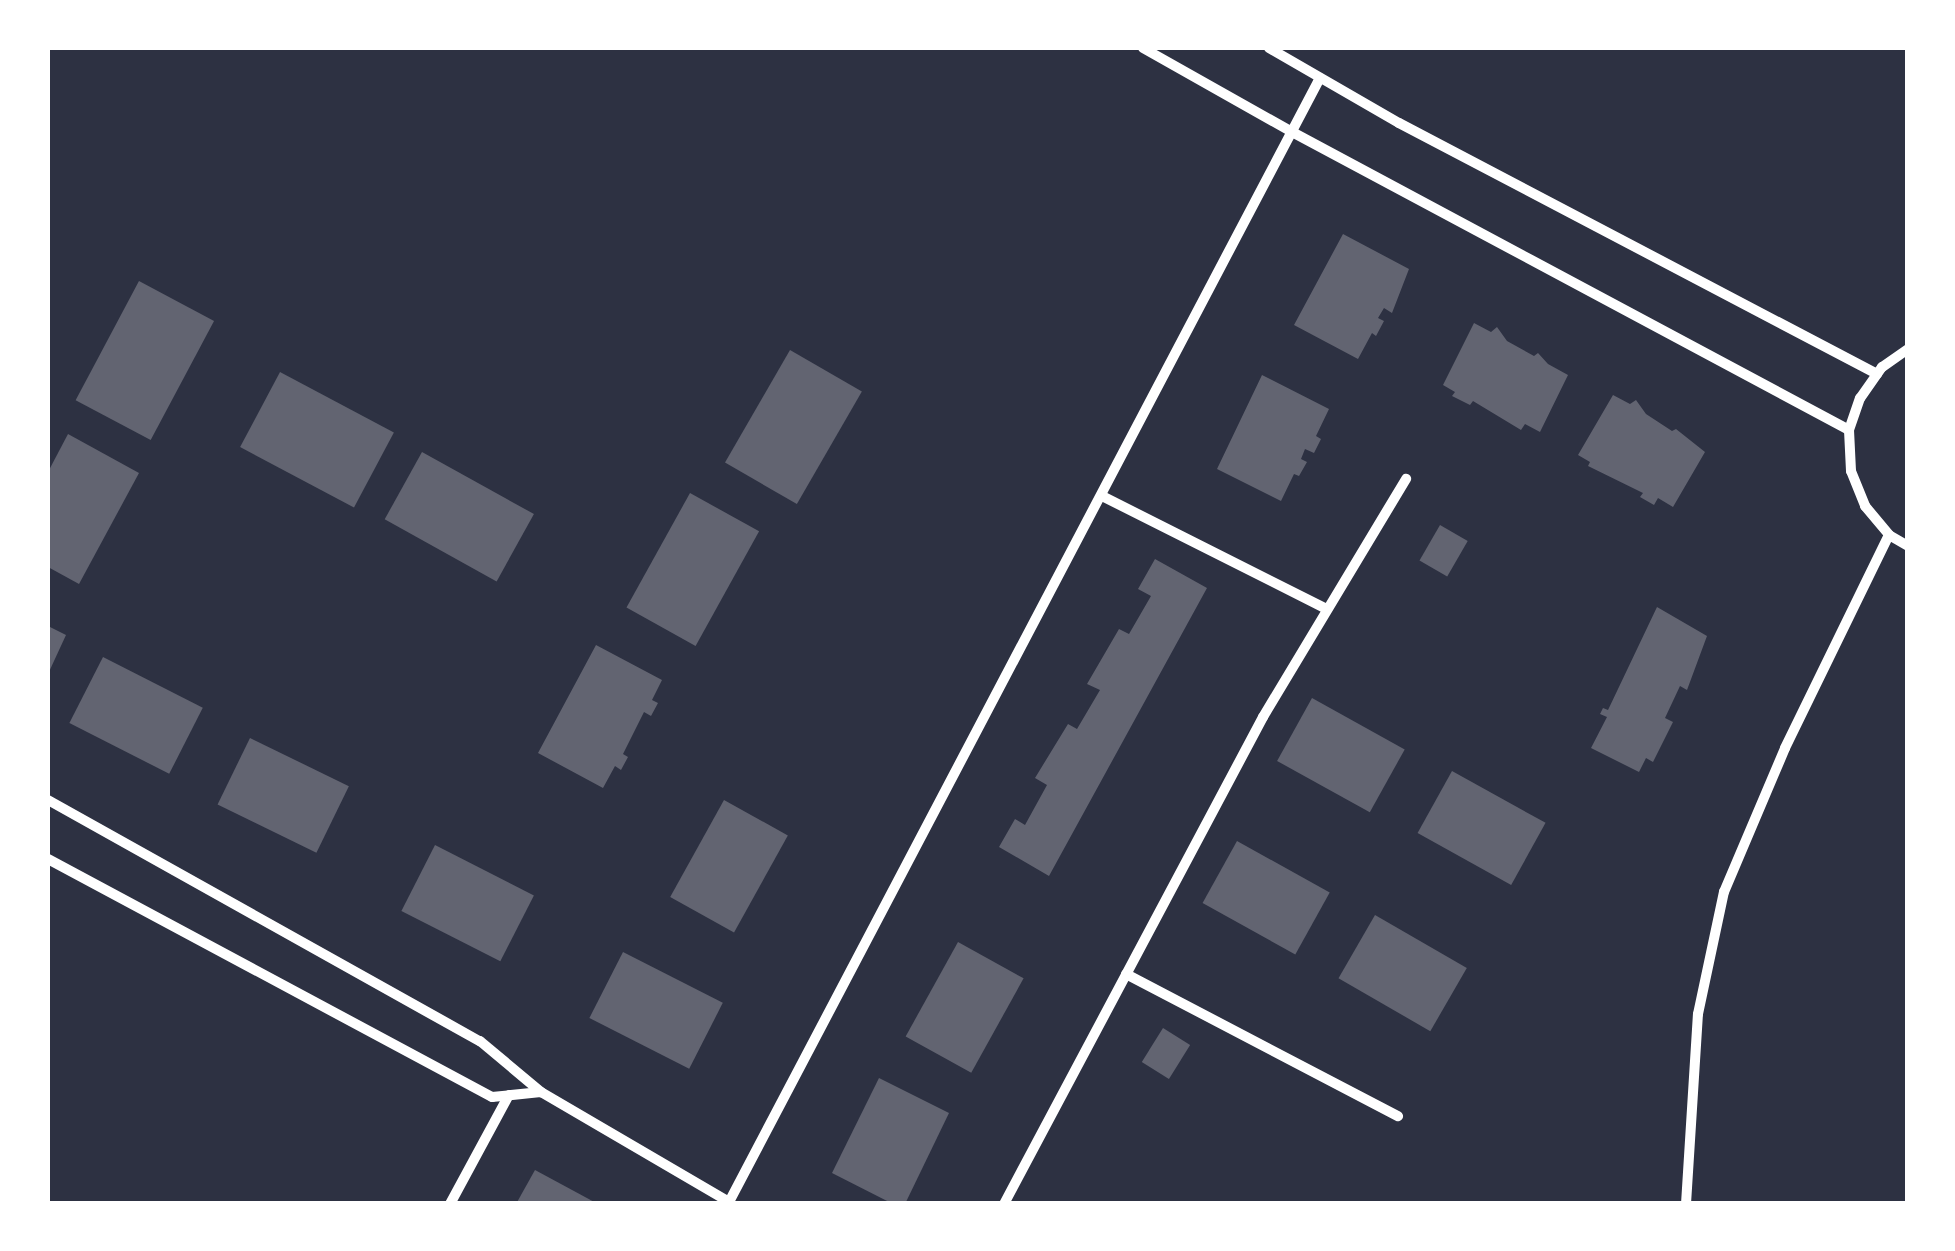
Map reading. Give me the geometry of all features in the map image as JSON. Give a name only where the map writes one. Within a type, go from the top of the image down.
[{"type":"street","points":[[1143,48],[1294,134],[1849,430]]},
{"type":"street","points":[[1269,48],[1877,374]]},
{"type":"street","points":[[48,800],[480,1041],[541,1092],[729,1203],[1294,134],[1320,78]]},
{"type":"street","points":[[1908,349],[1877,374],[1860,398],[1849,430],[1852,471],[1865,506],[1889,535],[1908,546]]},
{"type":"street","points":[[1004,1204],[1263,717],[1406,479]]},
{"type":"street","points":[[1102,496],[1327,610]]},
{"type":"street","points":[[1686,1204],[1698,1014],[1724,892],[1785,748],[1889,535]]},
{"type":"street","points":[[48,859],[492,1096],[541,1092]]},
{"type":"street","points":[[1126,974],[1398,1116]]},
{"type":"street","points":[[450,1204],[509,1095]]},
{"type":"building","points":[[1343,234],[1409,269],[1392,313],[1384,308],[1378,318],[1384,321],[1376,336],[1372,333],[1358,359],[1294,325]]},
{"type":"building","points":[[139,281],[214,321],[151,440],[76,400]]},
{"type":"building","points":[[1474,323],[1491,332],[1497,327],[1507,341],[1534,356],[1538,353],[1568,375],[1540,432],[1525,424],[1521,430],[1473,401],[1470,405],[1452,396],[1455,392],[1443,385]]},
{"type":"building","points":[[790,350],[862,392],[797,504],[725,463]]},
{"type":"building","points":[[280,372],[394,433],[354,508],[240,447]]},
{"type":"building","points":[[1262,375],[1329,409],[1316,436],[1321,439],[1314,453],[1305,449],[1301,459],[1307,462],[1299,476],[1294,474],[1281,501],[1217,469]]},
{"type":"building","points":[[1613,395],[1630,404],[1636,400],[1646,414],[1672,431],[1676,429],[1705,452],[1673,507],[1658,498],[1654,505],[1640,497],[1643,493],[1588,466],[1590,462],[1578,455]]},
{"type":"building","points":[[68,434],[139,473],[79,584],[48,567],[48,472]]},
{"type":"building","points":[[422,452],[534,514],[497,581],[385,519]]},
{"type":"building","points":[[690,493],[759,531],[696,646],[626,608]]},
{"type":"building","points":[[1440,525],[1468,541],[1447,577],[1420,561]]},
{"type":"building","points":[[1155,559],[1207,588],[1049,876],[999,847],[1015,819],[1025,825],[1047,785],[1035,778],[1068,724],[1077,729],[1100,690],[1087,684],[1119,629],[1129,634],[1151,596],[1138,589]]},
{"type":"building","points":[[1657,607],[1707,636],[1687,690],[1680,686],[1665,718],[1673,722],[1653,762],[1646,758],[1639,772],[1591,748],[1607,717],[1600,714],[1603,708],[1608,710]]},
{"type":"building","points":[[48,626],[66,635],[48,674]]},
{"type":"building","points":[[596,645],[662,680],[652,700],[658,703],[651,716],[644,712],[623,754],[628,757],[621,770],[615,766],[603,788],[538,753]]},
{"type":"building","points":[[103,657],[203,708],[169,774],[69,723]]},
{"type":"building","points":[[1312,698],[1405,749],[1370,812],[1277,761]]},
{"type":"building","points":[[250,738],[349,786],[316,853],[218,805]]},
{"type":"building","points":[[1452,771],[1546,823],[1511,885],[1418,833]]},
{"type":"building","points":[[724,800],[788,835],[734,932],[670,897]]},
{"type":"building","points":[[1237,841],[1330,892],[1295,954],[1203,903]]},
{"type":"building","points":[[435,845],[534,895],[500,961],[401,911]]},
{"type":"building","points":[[1375,915],[1467,968],[1430,1031],[1338,978]]},
{"type":"building","points":[[958,942],[1024,978],[971,1073],[906,1036]]},
{"type":"building","points":[[623,952],[723,1003],[689,1069],[589,1018]]},
{"type":"building","points":[[1163,1028],[1190,1045],[1169,1079],[1142,1062]]},
{"type":"building","points":[[879,1078],[949,1113],[905,1204],[893,1204],[832,1173]]},
{"type":"building","points":[[535,1170],[598,1204],[516,1204]]}]
